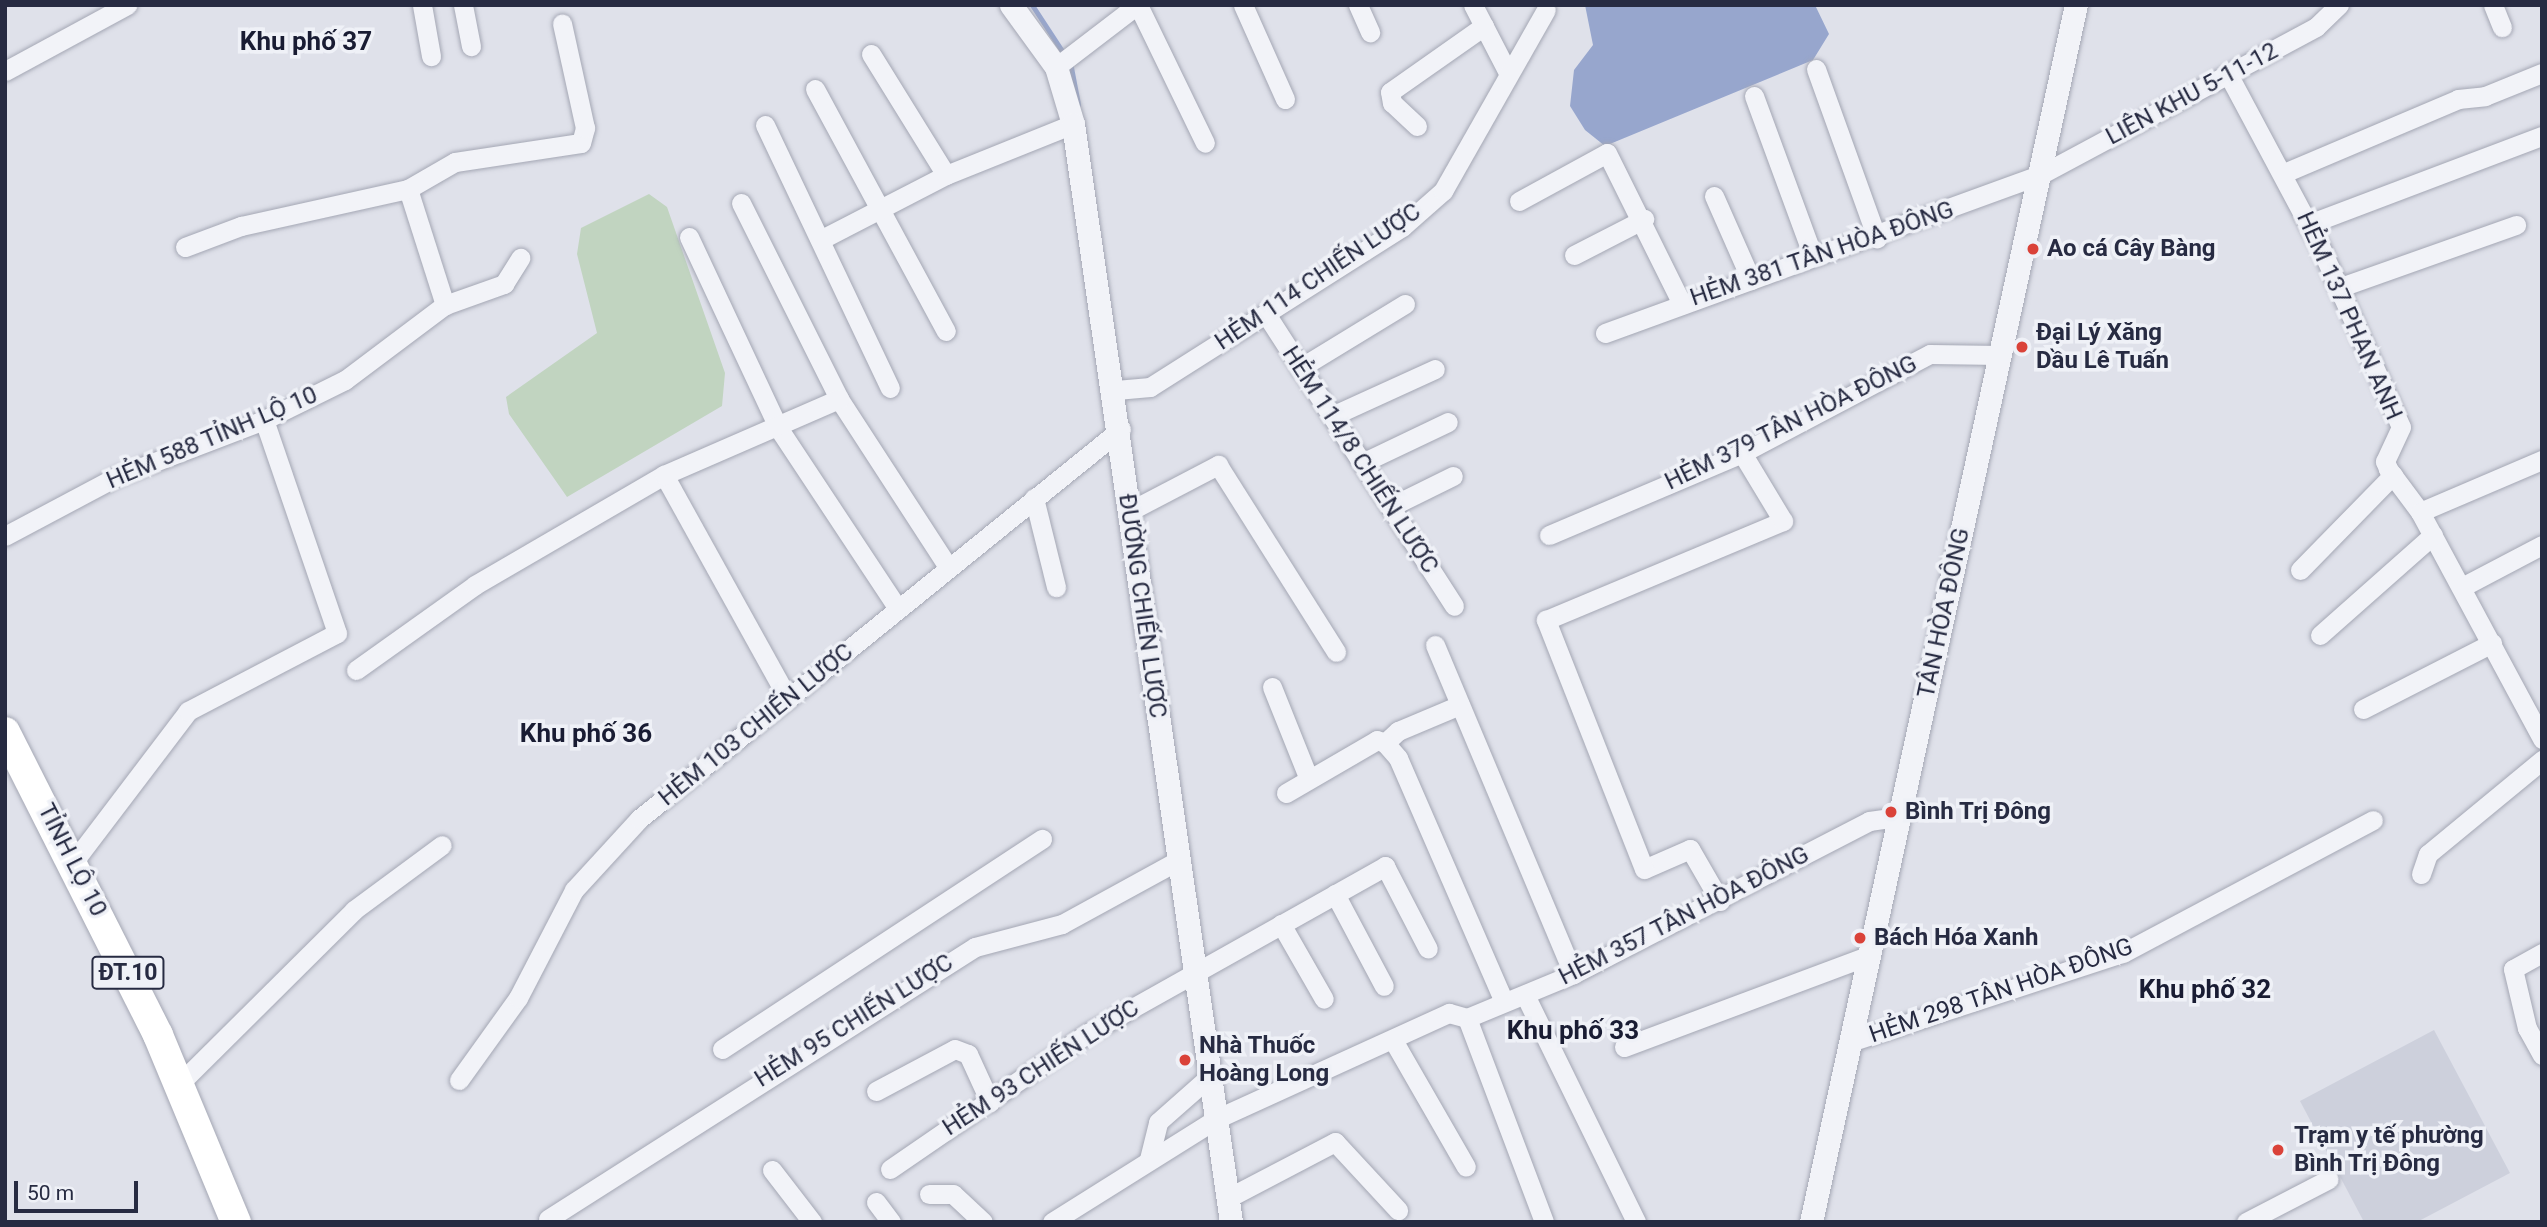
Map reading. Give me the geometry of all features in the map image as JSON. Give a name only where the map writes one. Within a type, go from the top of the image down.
[{"type":"main road","name":"TỈNH LỘ 10","points":[[5,732],[75,860],[180,1083],[236,1222]]},
{"type":"street","points":[[5,71],[127,5]]},
{"type":"street","points":[[422,5],[431,56]]},
{"type":"street","points":[[463,5],[471,46]]},
{"type":"street","name":"ĐƯỜNG CHIẾN LƯỢC","points":[[1011,5],[1064,62],[1116,390],[1128,512],[1210,1076],[1222,1116],[1238,1193],[1231,1222]]},
{"type":"street","points":[[1064,62],[1137,5],[1205,143]]},
{"type":"street","points":[[1242,5],[1285,99]]},
{"type":"street","points":[[1358,5],[1370,33]]},
{"type":"street","points":[[1473,5],[1507,72]]},
{"type":"street","name":"TÂN HÒA ĐÔNG","points":[[1811,1222],[2077,5]]},
{"type":"street","name":"LIÊN KHU 5-11-12","points":[[2039,175],[2316,27],[2339,5]]},
{"type":"street","points":[[2493,5],[2502,27]]},
{"type":"street","name":"HẺM 114 CHIẾN LƯỢC","points":[[1116,390],[1150,387],[1402,227],[1443,191],[1507,72],[1546,10]]},
{"type":"street","points":[[185,247],[252,223],[408,189],[455,162],[581,144],[585,128],[562,23]]},
{"type":"street","points":[[1417,126],[1392,103],[1390,92],[1484,26]]},
{"type":"street","points":[[871,54],[946,175]]},
{"type":"street","points":[[1816,69],[1877,238]]},
{"type":"street","points":[[2284,173],[2458,99],[2485,96],[2542,73]]},
{"type":"street","name":"HẺM 137 PHAN ANH","points":[[2228,75],[2284,173],[2401,427],[2385,461],[2392,475]]},
{"type":"street","points":[[815,89],[946,331]]},
{"type":"street","points":[[1755,96],[1812,254]]},
{"type":"street","points":[[820,240],[946,175],[1073,124]]},
{"type":"street","points":[[765,125],[890,388]]},
{"type":"street","points":[[2309,224],[2542,136]]},
{"type":"street","points":[[1519,201],[1602,153],[1644,219],[1682,304]]},
{"type":"street","name":"HẺM 381 TÂN HÒA ĐÔNG","points":[[1605,332],[1751,280],[1812,254],[1877,238],[2039,175]]},
{"type":"street","points":[[408,189],[445,304]]},
{"type":"street","points":[[1714,196],[1751,280]]},
{"type":"street","points":[[741,203],[839,399],[948,567]]},
{"type":"street","points":[[1574,255],[1644,219]]},
{"type":"street","points":[[2338,288],[2516,225]]},
{"type":"street","points":[[690,237],[779,429],[898,609]]},
{"type":"street","name":"HẺM 588 TỈNH LỘ 10","points":[[5,536],[118,476],[264,420],[345,380],[445,304],[504,284],[520,258]]},
{"type":"street","points":[[1300,368],[1405,304]]},
{"type":"street","name":"HẺM 114/8 CHIẾN LƯỢC","points":[[1266,314],[1454,606]]},
{"type":"street","name":"HẺM 379 TÂN HÒA ĐÔNG","points":[[1549,535],[1742,453],[1930,354],[2000,355]]},
{"type":"street","points":[[1332,416],[1435,369]]},
{"type":"street","points":[[356,670],[475,585],[664,475],[779,429],[839,399]]},
{"type":"street","points":[[75,860],[188,711],[337,633],[264,420]]},
{"type":"street","points":[[1362,463],[1448,422]]},
{"type":"street","name":"HẺM 103 CHIẾN LƯỢC","points":[[459,1080],[518,998],[574,890],[597,861],[948,567],[1121,429]]},
{"type":"street","points":[[1720,901],[1690,849],[1644,869],[1546,620],[1783,521],[1742,453]]},
{"type":"street","points":[[2420,512],[2542,460]]},
{"type":"street","points":[[1128,512],[1162,497],[1218,465],[1336,652]]},
{"type":"street","points":[[664,475],[789,699]]},
{"type":"street","points":[[2300,570],[2392,475],[2420,512],[2492,643],[2536,711],[2542,739]]},
{"type":"street","points":[[1390,507],[1453,476]]},
{"type":"street","points":[[1034,498],[1056,587]]},
{"type":"street","points":[[2320,635],[2433,534]]},
{"type":"street","points":[[2462,587],[2542,545]]},
{"type":"street","points":[[2363,709],[2492,643]]},
{"type":"street","points":[[1435,645],[1573,974]]},
{"type":"street","points":[[1272,687],[1308,776]]},
{"type":"street","points":[[1385,743],[1398,731],[1460,705]]},
{"type":"street","points":[[1286,793],[1308,776],[1377,740],[1385,743],[1398,758],[1504,1002]]},
{"type":"street","points":[[2421,874],[2428,854],[2542,761]]},
{"type":"street","name":"HẺM 357 TÂN HÒA ĐÔNG","points":[[1052,1222],[1149,1159],[1222,1116],[1449,1013],[1467,1018],[1573,974],[1720,901],[1869,821],[1899,817]]},
{"type":"street","name":"HẺM 298 TÂN HÒA ĐÔNG","points":[[1850,1042],[2123,953],[2373,820]]},
{"type":"street","points":[[722,1049],[1042,839]]},
{"type":"street","points":[[180,1083],[354,910],[442,845]]},
{"type":"street","name":"HẺM 95 CHIẾN LƯỢC","points":[[548,1219],[975,947],[1062,924],[1179,860]]},
{"type":"street","name":"HẺM 93 CHIẾN LƯỢC","points":[[890,1169],[1088,1033],[1217,956],[1385,866],[1428,949]]},
{"type":"street","points":[[1335,894],[1384,986]]},
{"type":"street","points":[[1281,924],[1324,999]]},
{"type":"street","points":[[2542,953],[2513,970],[2527,1028],[2542,1055]]},
{"type":"street","points":[[1624,1047],[1870,954]]},
{"type":"street","points":[[1525,995],[1636,1222]]},
{"type":"street","points":[[1467,1018],[1544,1222]]},
{"type":"street","points":[[1393,1040],[1466,1167]]},
{"type":"street","points":[[876,1091],[955,1049],[968,1054],[990,1101]]},
{"type":"street","points":[[1149,1159],[1157,1122],[1210,1076]]},
{"type":"street","points":[[1238,1193],[1335,1142],[1398,1210]]},
{"type":"street","points":[[772,1170],[812,1222]]},
{"type":"street","points":[[2246,1222],[2329,1179]]},
{"type":"street","points":[[929,1194],[953,1194],[983,1222]]},
{"type":"street","points":[[876,1202],[891,1222]]},
{"type":"shaded area","points":[[2434,1030],[2510,1173],[2417,1222],[2364,1222],[2300,1101]]},
{"type":"green space","points":[[649,194],[667,207],[725,373],[722,406],[567,497],[509,414],[506,397],[597,333],[577,254],[581,228]]},
{"type":"water","points":[[1585,5],[1815,5],[1829,34],[1813,60],[1605,146],[1585,130],[1570,106],[1574,70],[1593,45]]},
{"type":"waterway","points":[[1032,5],[1064,54]]},
{"type":"waterway","points":[[1070,62],[1078,104]]},
{"type":"place","name":"Ao cá Cây Bàng","points":[[2033,249]]},
{"type":"place","name":"Đại Lý Xăng Dầu Lê Tuấn","points":[[2022,347]]},
{"type":"place","name":"Bình Trị Đông","points":[[1891,812]]},
{"type":"place","name":"Bách Hóa Xanh","points":[[1860,938]]},
{"type":"place","name":"Nhà Thuốc Hoàng Long","points":[[1185,1060]]},
{"type":"place","name":"Trạm y tế phường Bình Trị Đông","points":[[2278,1150]]},
{"type":"district","name":"Khu phố 37","points":[[306,42]]},
{"type":"district","name":"Khu phố 36","points":[[586,734]]},
{"type":"district","name":"Khu phố 32","points":[[2205,990]]},
{"type":"district","name":"Khu phố 33","points":[[1573,1031]]}]
